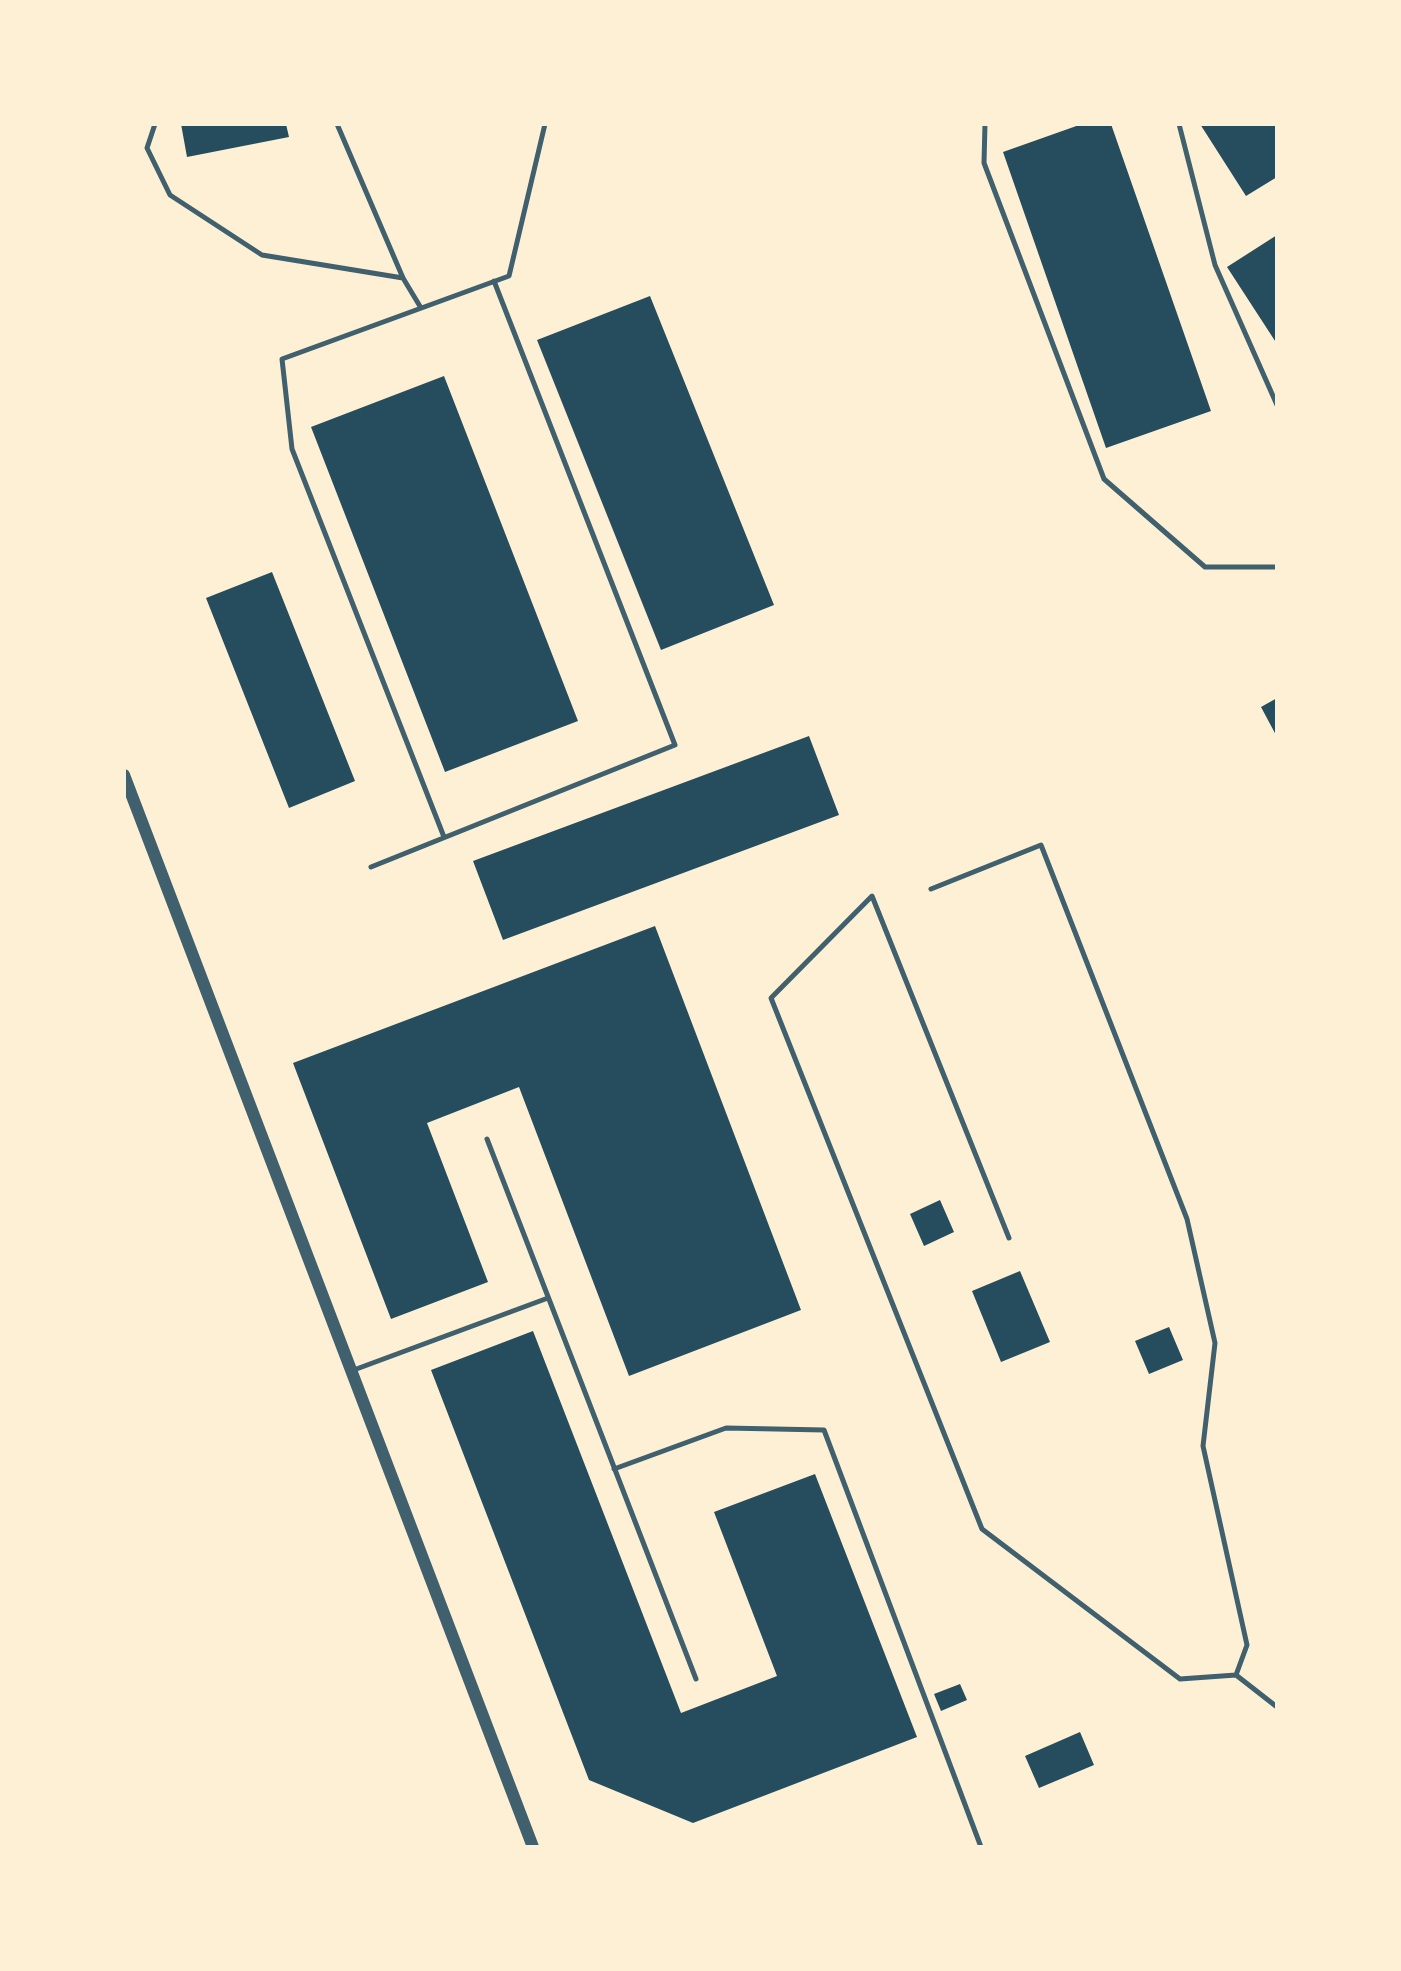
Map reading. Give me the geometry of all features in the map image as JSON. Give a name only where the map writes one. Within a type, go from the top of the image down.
[{"type":"street","points":[[124,775],[533,1847]]},
{"type":"lane","points":[[155,124],[147,148],[170,195],[262,255],[402,278]]},
{"type":"lane","points":[[337,124],[402,278],[421,308]]},
{"type":"lane","points":[[444,836],[292,449],[282,359],[509,276],[545,124]]},
{"type":"lane","points":[[985,124],[984,163],[1104,479],[1205,566],[1277,567]]},
{"type":"lane","points":[[1178,124],[1215,265],[1277,405]]},
{"type":"lane","points":[[371,867],[675,745],[494,281]]},
{"type":"lane","points":[[931,889],[1041,845],[1177,1193],[1187,1219],[1214,1343],[1203,1446],[1247,1645],[1236,1675]]},
{"type":"lane","points":[[1009,1238],[872,896],[771,998],[982,1530],[1180,1679],[1236,1675],[1277,1707]]},
{"type":"lane","points":[[487,1139],[696,1679]]},
{"type":"lane","points":[[351,1371],[548,1298]]},
{"type":"lane","points":[[614,1469],[726,1428],[824,1430],[981,1847]]},
{"type":"building","points":[[181,124],[286,124],[289,137],[187,157]]},
{"type":"building","points":[[1082,124],[1111,124],[1211,411],[1106,448],[1003,152]]},
{"type":"building","points":[[1200,124],[1277,124],[1277,177],[1246,196]]},
{"type":"building","points":[[1277,235],[1277,344],[1227,267]]},
{"type":"building","points":[[650,296],[774,605],[661,650],[537,340]]},
{"type":"building","points":[[444,376],[578,721],[445,772],[311,427]]},
{"type":"building","points":[[272,572],[355,781],[289,808],[206,598]]},
{"type":"building","points":[[1277,698],[1277,737],[1261,707]]},
{"type":"building","points":[[809,736],[839,815],[503,940],[473,861]]},
{"type":"building","points":[[655,926],[801,1310],[629,1376],[519,1087],[427,1123],[488,1282],[391,1319],[293,1063]]},
{"type":"building","points":[[940,1200],[954,1232],[924,1246],[910,1214]]},
{"type":"building","points":[[1020,1271],[1050,1342],[1001,1362],[972,1291]]},
{"type":"building","points":[[1169,1327],[1183,1360],[1149,1374],[1135,1341]]},
{"type":"building","points":[[533,1331],[681,1713],[777,1676],[714,1512],[815,1474],[917,1737],[693,1823],[589,1780],[431,1370]]},
{"type":"building","points":[[960,1684],[967,1700],[941,1711],[934,1694]]},
{"type":"building","points":[[1080,1732],[1094,1765],[1039,1788],[1025,1756]]}]
